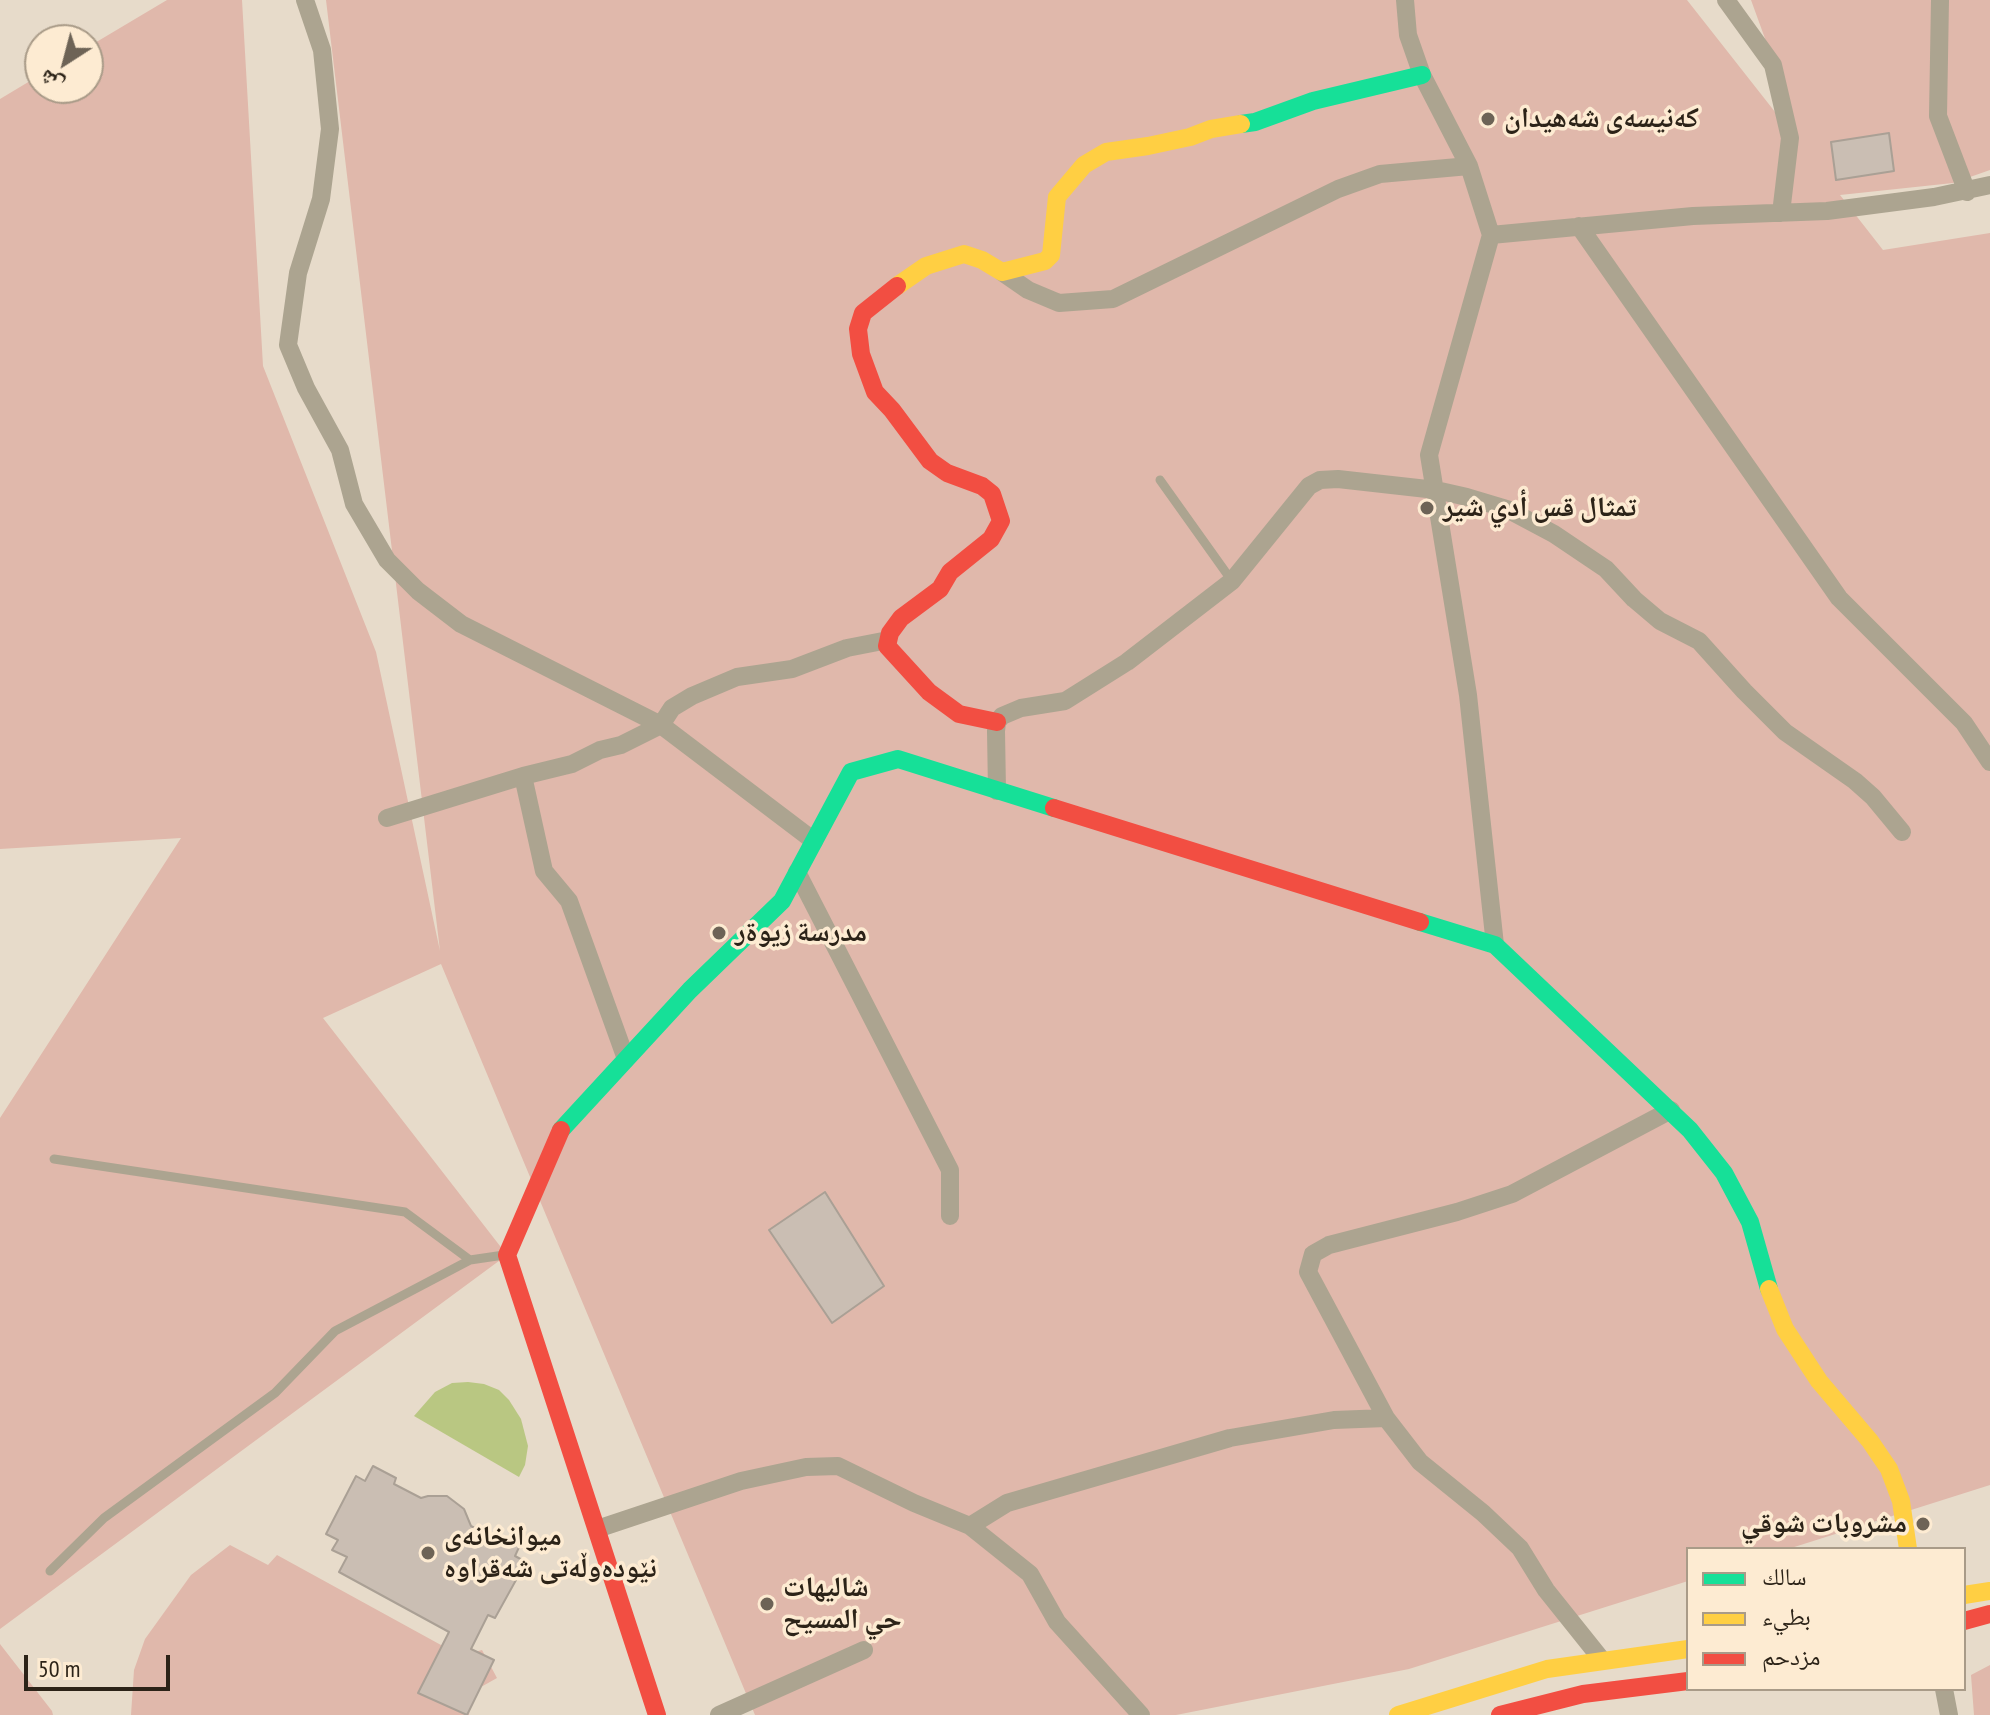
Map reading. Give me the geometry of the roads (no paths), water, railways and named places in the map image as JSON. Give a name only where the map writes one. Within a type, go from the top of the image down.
[{"type":"street","points":[[305,0],[322,50],[330,129],[321,199],[298,273],[288,345],[306,388],[340,450],[354,504],[387,560],[418,591],[461,624],[661,725],[814,841]]},
{"type":"street","points":[[1405,0],[1408,35],[1422,75],[1469,166],[1491,235],[1429,455],[1468,695],[1495,945]]},
{"type":"street","points":[[1726,0],[1773,65],[1790,138],[1781,213]]},
{"type":"street","points":[[1940,0],[1938,116],[1967,192]]},
{"type":"street","points":[[1002,272],[1035,265],[1051,255],[1057,197],[1084,165],[1106,152],[1148,146],[1211,129],[1255,122],[1313,101],[1422,75]]},
{"type":"street","points":[[997,722],[959,714],[929,692],[887,646],[890,633],[901,618],[940,589],[950,572],[991,539],[1001,521],[992,494],[982,486],[947,473],[930,461],[875,392],[861,354],[859,320],[869,306],[926,266],[964,254],[1002,272],[1028,290],[1059,303],[1113,299],[1338,189],[1380,174],[1469,166]]},
{"type":"street","points":[[1491,235],[1693,216],[1827,211],[1967,192],[1990,185]]},
{"type":"street","points":[[1579,226],[1839,598],[1964,723],[1990,762]]},
{"type":"street","points":[[997,791],[997,722],[1010,711],[1058,703],[1080,694],[1127,662],[1232,581],[1309,486],[1320,480],[1338,479],[1436,490],[1507,509],[1582,551],[1606,569],[1660,621],[1699,641],[1785,732],[1855,781],[1902,832]]},
{"type":"street","points":[[387,818],[572,764],[661,725],[672,708],[737,677],[792,669],[847,648],[888,640]]},
{"type":"street","points":[[657,1715],[507,1255],[558,1133],[690,990],[782,901],[851,772],[898,759],[1495,945],[1671,1110],[1708,1151],[1738,1197],[1760,1248],[1774,1304],[1801,1356],[1889,1469],[1901,1501],[1908,1547]]},
{"type":"street","points":[[523,776],[544,871],[569,901],[626,1059]]},
{"type":"street","points":[[797,872],[950,1170],[950,1216]]},
{"type":"street","points":[[1602,1660],[1546,1590],[1520,1548],[1483,1513],[1420,1462],[1386,1418],[1308,1272],[1313,1254],[1329,1245],[1457,1212],[1512,1194],[1671,1110]]},
{"type":"street","points":[[970,1526],[1007,1503],[1230,1438],[1334,1420],[1386,1418]]},
{"type":"street","points":[[597,1529],[741,1481],[806,1467],[838,1466],[970,1526],[1030,1574],[1057,1622],[1141,1715]]},
{"type":"street","points":[[1966,1595],[1990,1591]]},
{"type":"street","points":[[1966,1620],[1990,1614]]},
{"type":"street","points":[[1398,1715],[1520,1676],[1602,1660],[1686,1649]]},
{"type":"street","points":[[719,1715],[864,1650]]},
{"type":"street","points":[[1500,1715],[1583,1694],[1686,1681]]},
{"type":"street","points":[[1944,1691],[1949,1715]]},
{"type":"lane","points":[[1160,480],[1232,581]]},
{"type":"lane","points":[[54,1159],[405,1212],[470,1260]]},
{"type":"lane","points":[[50,1571],[104,1518],[275,1393],[335,1331],[470,1260],[507,1255]]},
{"type":"place","name":"کەنیسەی شەهیدان","points":[[1488,119]]},
{"type":"place","name":"تمثال قس أدي شير","points":[[1427,508]]},
{"type":"place","name":"مدرسة زيوةر","points":[[719,933]]},
{"type":"place","name":"مشروبات شوقي","points":[[1923,1524]]},
{"type":"place","name":"میوانخانەی نێودەوڵەتی شەقراوە","points":[[428,1553]]},
{"type":"place","name":"شاليهات حي المسيح","points":[[767,1604]]}]
